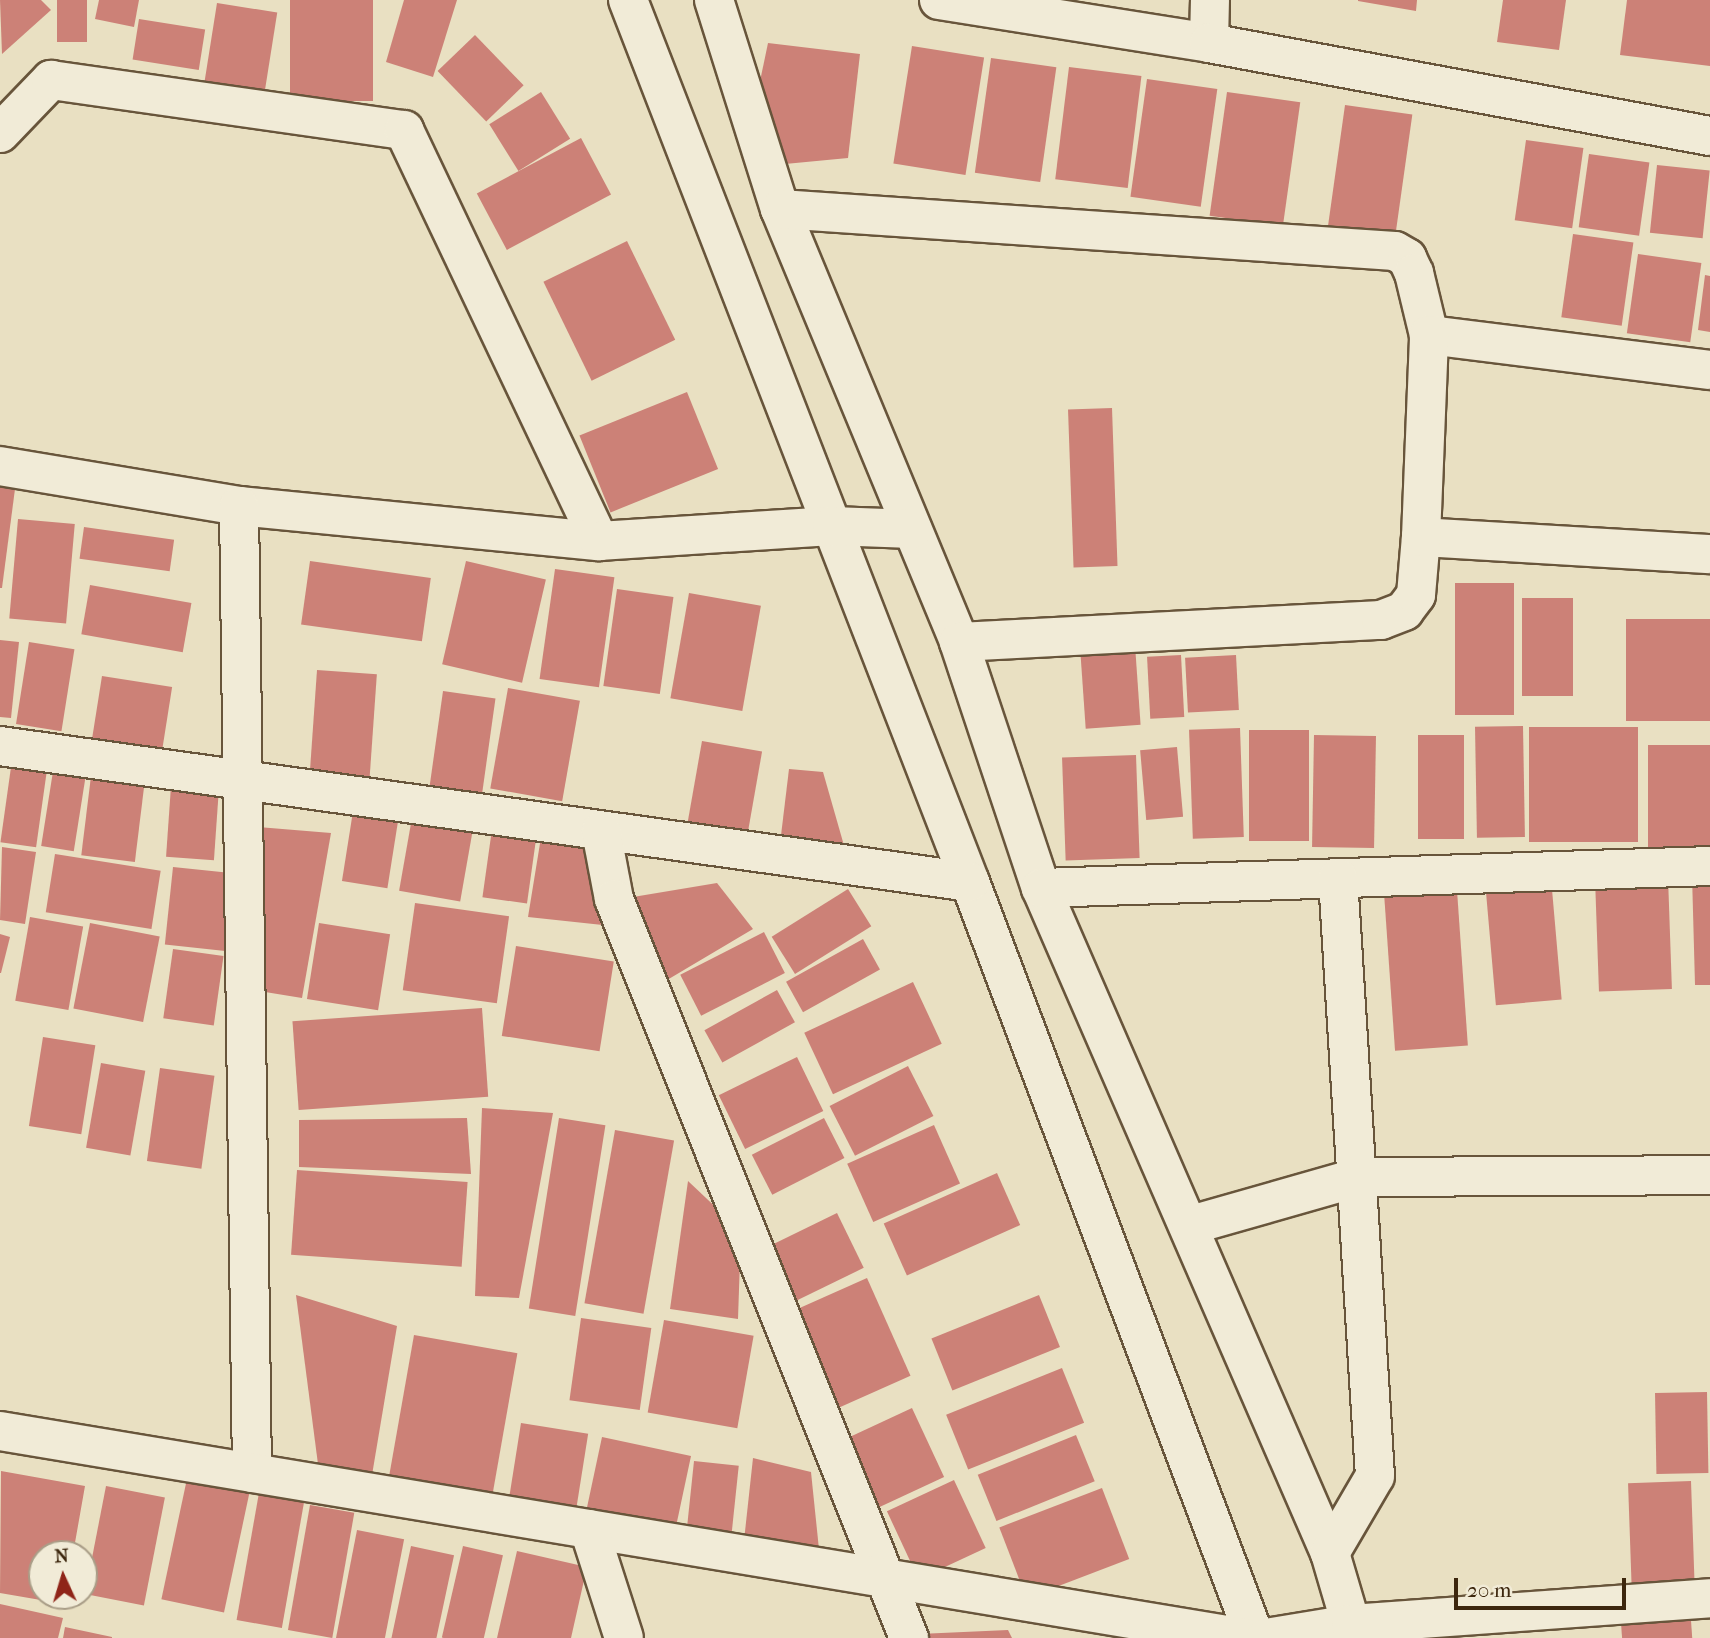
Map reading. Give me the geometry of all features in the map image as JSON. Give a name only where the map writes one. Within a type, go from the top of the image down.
[{"type":"street","points":[[628,0],[970,882],[1255,1638]]},
{"type":"street","points":[[714,0],[780,209],[959,642],[1041,888],[1191,1225],[1330,1553],[1353,1631]]},
{"type":"street","points":[[939,0],[1209,43],[1710,136]]},
{"type":"street","points":[[1209,43],[1210,0]]},
{"type":"street","points":[[0,133],[51,80],[404,130],[599,541]]},
{"type":"street","points":[[780,209],[1395,251],[1407,258],[1414,273],[1429,335],[1416,595],[1404,611],[1381,620],[959,642]]},
{"type":"street","points":[[1429,335],[1710,370]]},
{"type":"street","points":[[0,466],[239,506],[599,541],[832,526],[912,529]]},
{"type":"street","points":[[239,506],[252,1473]]},
{"type":"street","points":[[1421,537],[1710,554]]},
{"type":"street","points":[[0,746],[243,783],[970,882]]},
{"type":"street","points":[[601,831],[614,899],[909,1638]]},
{"type":"street","points":[[1041,888],[1710,866]]},
{"type":"street","points":[[1330,1553],[1375,1476],[1360,1177],[1338,878]]},
{"type":"street","points":[[1191,1225],[1360,1177],[1710,1175]]},
{"type":"street","points":[[0,1431],[1245,1638]]},
{"type":"street","points":[[589,1530],[624,1638]]},
{"type":"street","points":[[1266,1638],[1710,1598]]},
{"type":"building","points":[[0,0],[41,0],[51,10],[2,54]]},
{"type":"building","points":[[57,0],[87,0],[87,42],[57,42]]},
{"type":"building","points":[[99,0],[139,0],[134,27],[95,19]]},
{"type":"building","points":[[290,0],[373,0],[373,101],[290,101]]},
{"type":"building","points":[[404,0],[457,0],[433,77],[386,62]]},
{"type":"building","points":[[1417,0],[1416,11],[1358,1]]},
{"type":"building","points":[[1503,0],[1566,0],[1559,50],[1497,42]]},
{"type":"building","points":[[1627,0],[1710,0],[1710,66],[1620,55]]},
{"type":"building","points":[[217,3],[277,13],[264,97],[204,88]]},
{"type":"building","points":[[139,19],[205,29],[199,70],[133,59]]},
{"type":"building","points":[[475,35],[524,85],[486,121],[438,71]]},
{"type":"building","points":[[768,43],[860,54],[848,158],[785,164],[759,86]]},
{"type":"building","points":[[912,46],[984,57],[965,175],[893,164]]},
{"type":"building","points":[[991,58],[1056,67],[1040,182],[975,173]]},
{"type":"building","points":[[1069,67],[1141,76],[1128,188],[1055,179]]},
{"type":"building","points":[[1147,79],[1217,89],[1201,207],[1130,197]]},
{"type":"building","points":[[541,92],[570,139],[518,171],[489,124]]},
{"type":"building","points":[[1227,92],[1300,102],[1283,226],[1210,216]]},
{"type":"building","points":[[1345,105],[1412,114],[1394,244],[1327,235]]},
{"type":"building","points":[[581,138],[611,195],[507,250],[477,193]]},
{"type":"building","points":[[1526,140],[1583,148],[1572,228],[1515,220]]},
{"type":"building","points":[[1589,154],[1649,162],[1639,236],[1579,227]]},
{"type":"building","points":[[1657,165],[1710,171],[1703,238],[1650,233]]},
{"type":"building","points":[[1573,234],[1633,242],[1622,326],[1561,317]]},
{"type":"building","points":[[627,241],[675,340],[592,381],[543,282]]},
{"type":"building","points":[[1638,254],[1701,263],[1690,342],[1627,333]]},
{"type":"building","points":[[1705,275],[1710,276],[1710,332],[1698,330]]},
{"type":"building","points":[[687,392],[718,469],[611,512],[579,435]]},
{"type":"building","points":[[1112,408],[1118,566],[1074,567],[1068,410]]},
{"type":"building","points":[[0,487],[15,489],[2,588],[0,588]]},
{"type":"building","points":[[18,519],[75,524],[66,624],[9,619]]},
{"type":"building","points":[[84,527],[174,540],[170,571],[80,559]]},
{"type":"building","points":[[310,561],[431,578],[422,641],[301,624]]},
{"type":"building","points":[[466,561],[546,579],[522,683],[442,664]]},
{"type":"building","points":[[555,569],[614,577],[599,687],[540,679]]},
{"type":"building","points":[[1455,583],[1514,583],[1514,715],[1455,715]]},
{"type":"building","points":[[90,585],[191,603],[183,652],[81,634]]},
{"type":"building","points":[[617,589],[673,597],[660,694],[603,686]]},
{"type":"building","points":[[689,593],[761,606],[742,711],[670,698]]},
{"type":"building","points":[[1522,598],[1573,598],[1573,696],[1522,696]]},
{"type":"building","points":[[1626,619],[1710,619],[1710,721],[1626,721]]},
{"type":"building","points":[[0,640],[19,642],[11,718],[0,717]]},
{"type":"building","points":[[29,642],[74,649],[61,731],[16,724]]},
{"type":"building","points":[[1135,645],[1141,725],[1086,729],[1080,649]]},
{"type":"building","points":[[1181,655],[1184,717],[1150,719],[1147,657]]},
{"type":"building","points":[[1236,655],[1239,710],[1188,713],[1185,658]]},
{"type":"building","points":[[317,670],[377,674],[370,779],[310,775]]},
{"type":"building","points":[[102,676],[172,687],[160,762],[90,751]]},
{"type":"building","points":[[508,688],[580,701],[562,801],[490,788]]},
{"type":"building","points":[[443,691],[495,698],[481,804],[428,797]]},
{"type":"building","points":[[1523,726],[1525,837],[1477,838],[1475,727]]},
{"type":"building","points":[[1529,727],[1638,727],[1638,842],[1529,842]]},
{"type":"building","points":[[1240,728],[1244,837],[1193,839],[1189,730]]},
{"type":"building","points":[[1249,730],[1309,730],[1309,841],[1249,841]]},
{"type":"building","points":[[1314,735],[1376,736],[1374,848],[1312,847]]},
{"type":"building","points":[[1418,735],[1464,735],[1464,839],[1418,839]]},
{"type":"building","points":[[702,741],[762,752],[746,844],[686,834]]},
{"type":"building","points":[[1648,745],[1710,745],[1710,851],[1648,851]]},
{"type":"building","points":[[1177,747],[1183,817],[1146,820],[1140,750]]},
{"type":"building","points":[[1136,755],[1140,858],[1066,861],[1062,758]]},
{"type":"building","points":[[12,760],[48,765],[36,847],[0,842]]},
{"type":"building","points":[[54,765],[87,770],[74,851],[41,846]]},
{"type":"building","points":[[92,768],[146,775],[135,862],[81,855]]},
{"type":"building","points":[[789,769],[823,772],[847,856],[779,852]]},
{"type":"building","points":[[171,786],[219,789],[214,860],[166,857]]},
{"type":"building","points":[[354,805],[399,812],[387,888],[342,881]]},
{"type":"building","points":[[413,812],[474,823],[460,902],[399,891]]},
{"type":"building","points":[[493,822],[538,828],[527,904],[482,897]]},
{"type":"building","points":[[543,825],[595,834],[612,926],[528,917]]},
{"type":"building","points":[[258,827],[331,833],[302,998],[259,991]]},
{"type":"building","points":[[2,847],[36,852],[25,924],[0,920]]},
{"type":"building","points":[[55,854],[161,871],[151,929],[46,912]]},
{"type":"building","points":[[173,867],[236,874],[228,951],[165,945]]},
{"type":"building","points":[[1692,875],[1710,875],[1710,985],[1695,985]]},
{"type":"building","points":[[1456,876],[1468,1046],[1395,1051],[1383,881]]},
{"type":"building","points":[[1668,877],[1672,989],[1599,991],[1595,880]]},
{"type":"building","points":[[1551,878],[1562,1000],[1496,1005],[1485,884]]},
{"type":"building","points":[[717,883],[753,929],[662,983],[621,899]]},
{"type":"building","points":[[848,889],[871,926],[795,974],[772,937]]},
{"type":"building","points":[[415,903],[509,916],[497,1003],[403,990]]},
{"type":"building","points":[[30,917],[83,926],[68,1010],[15,1001]]},
{"type":"building","points":[[90,923],[160,937],[143,1022],[73,1008]]},
{"type":"building","points":[[319,923],[390,934],[378,1010],[307,999]]},
{"type":"building","points":[[764,932],[785,973],[701,1016],[680,975]]},
{"type":"building","points":[[0,934],[10,937],[1,973],[0,973]]},
{"type":"building","points":[[863,939],[880,970],[803,1012],[786,982]]},
{"type":"building","points":[[516,946],[614,961],[600,1051],[502,1036]]},
{"type":"building","points":[[173,949],[224,956],[214,1025],[163,1018]]},
{"type":"building","points":[[913,982],[942,1044],[833,1094],[804,1033]]},
{"type":"building","points":[[777,990],[795,1022],[722,1063],[704,1030]]},
{"type":"building","points":[[482,1008],[488,1097],[299,1110],[292,1021]]},
{"type":"building","points":[[43,1037],[95,1045],[81,1134],[29,1126]]},
{"type":"building","points":[[797,1057],[823,1111],[745,1149],[719,1095]]},
{"type":"building","points":[[101,1063],[145,1071],[130,1156],[86,1148]]},
{"type":"building","points":[[908,1066],[933,1116],[855,1156],[830,1106]]},
{"type":"building","points":[[160,1068],[214,1076],[201,1169],[147,1161]]},
{"type":"building","points":[[482,1108],[553,1113],[519,1298],[475,1296]]},
{"type":"building","points":[[467,1118],[471,1174],[299,1167],[299,1120]]},
{"type":"building","points":[[559,1118],[605,1125],[575,1316],[529,1309]]},
{"type":"building","points":[[824,1118],[844,1158],[772,1195],[752,1155]]},
{"type":"building","points":[[934,1125],[960,1183],[873,1222],[847,1164]]},
{"type":"building","points":[[615,1130],[674,1140],[644,1314],[584,1303]]},
{"type":"building","points":[[297,1170],[468,1182],[462,1267],[291,1255]]},
{"type":"building","points":[[997,1173],[1020,1225],[907,1276],[884,1223]]},
{"type":"building","points":[[688,1181],[741,1231],[738,1319],[670,1309]]},
{"type":"building","points":[[837,1213],[864,1268],[790,1304],[763,1249]]},
{"type":"building","points":[[867,1278],[911,1376],[832,1411],[788,1313]]},
{"type":"building","points":[[296,1295],[397,1326],[371,1481],[319,1472]]},
{"type":"building","points":[[1039,1295],[1060,1347],[952,1390],[931,1338]]},
{"type":"building","points":[[581,1318],[651,1328],[640,1410],[569,1400]]},
{"type":"building","points":[[664,1320],[754,1336],[737,1428],[648,1413]]},
{"type":"building","points":[[414,1335],[517,1353],[491,1503],[388,1485]]},
{"type":"building","points":[[1062,1368],[1084,1423],[968,1470],[946,1415]]},
{"type":"building","points":[[1707,1392],[1708,1473],[1656,1474],[1655,1393]]},
{"type":"building","points":[[912,1408],[944,1477],[869,1512],[837,1443]]},
{"type":"building","points":[[521,1423],[588,1434],[574,1522],[507,1511]]},
{"type":"building","points":[[1076,1435],[1095,1481],[996,1521],[978,1475]]},
{"type":"building","points":[[602,1437],[691,1456],[673,1540],[584,1521]]},
{"type":"building","points":[[753,1458],[811,1472],[820,1559],[743,1550]]},
{"type":"building","points":[[694,1461],[739,1466],[730,1545],[686,1541]]},
{"type":"building","points":[[1,1471],[85,1486],[75,1540],[28,1540],[28,1598],[0,1593]]},
{"type":"building","points":[[188,1474],[251,1487],[224,1613],[161,1599]]},
{"type":"building","points":[[954,1480],[986,1548],[919,1579],[887,1511]]},
{"type":"building","points":[[1691,1481],[1695,1583],[1632,1585],[1628,1483]]},
{"type":"building","points":[[106,1486],[165,1497],[144,1605],[98,1597],[98,1540],[96,1540]]},
{"type":"building","points":[[260,1487],[305,1495],[282,1628],[237,1620]]},
{"type":"building","points":[[1102,1488],[1129,1559],[1027,1598],[999,1527]]},
{"type":"building","points":[[310,1505],[354,1513],[332,1638],[288,1630]]},
{"type":"building","points":[[357,1530],[404,1539],[385,1638],[336,1638]]},
{"type":"building","points":[[411,1546],[454,1555],[436,1638],[391,1638]]},
{"type":"building","points":[[463,1546],[503,1555],[484,1638],[442,1638]]},
{"type":"building","points":[[517,1551],[587,1567],[571,1638],[497,1638]]},
{"type":"building","points":[[0,1604],[63,1618],[58,1638],[0,1638]]},
{"type":"building","points":[[1690,1606],[1692,1638],[1622,1638],[1620,1611]]},
{"type":"building","points":[[65,1627],[112,1637],[112,1638],[63,1638]]},
{"type":"building","points":[[1008,1630],[1012,1638],[921,1638],[919,1634]]}]
